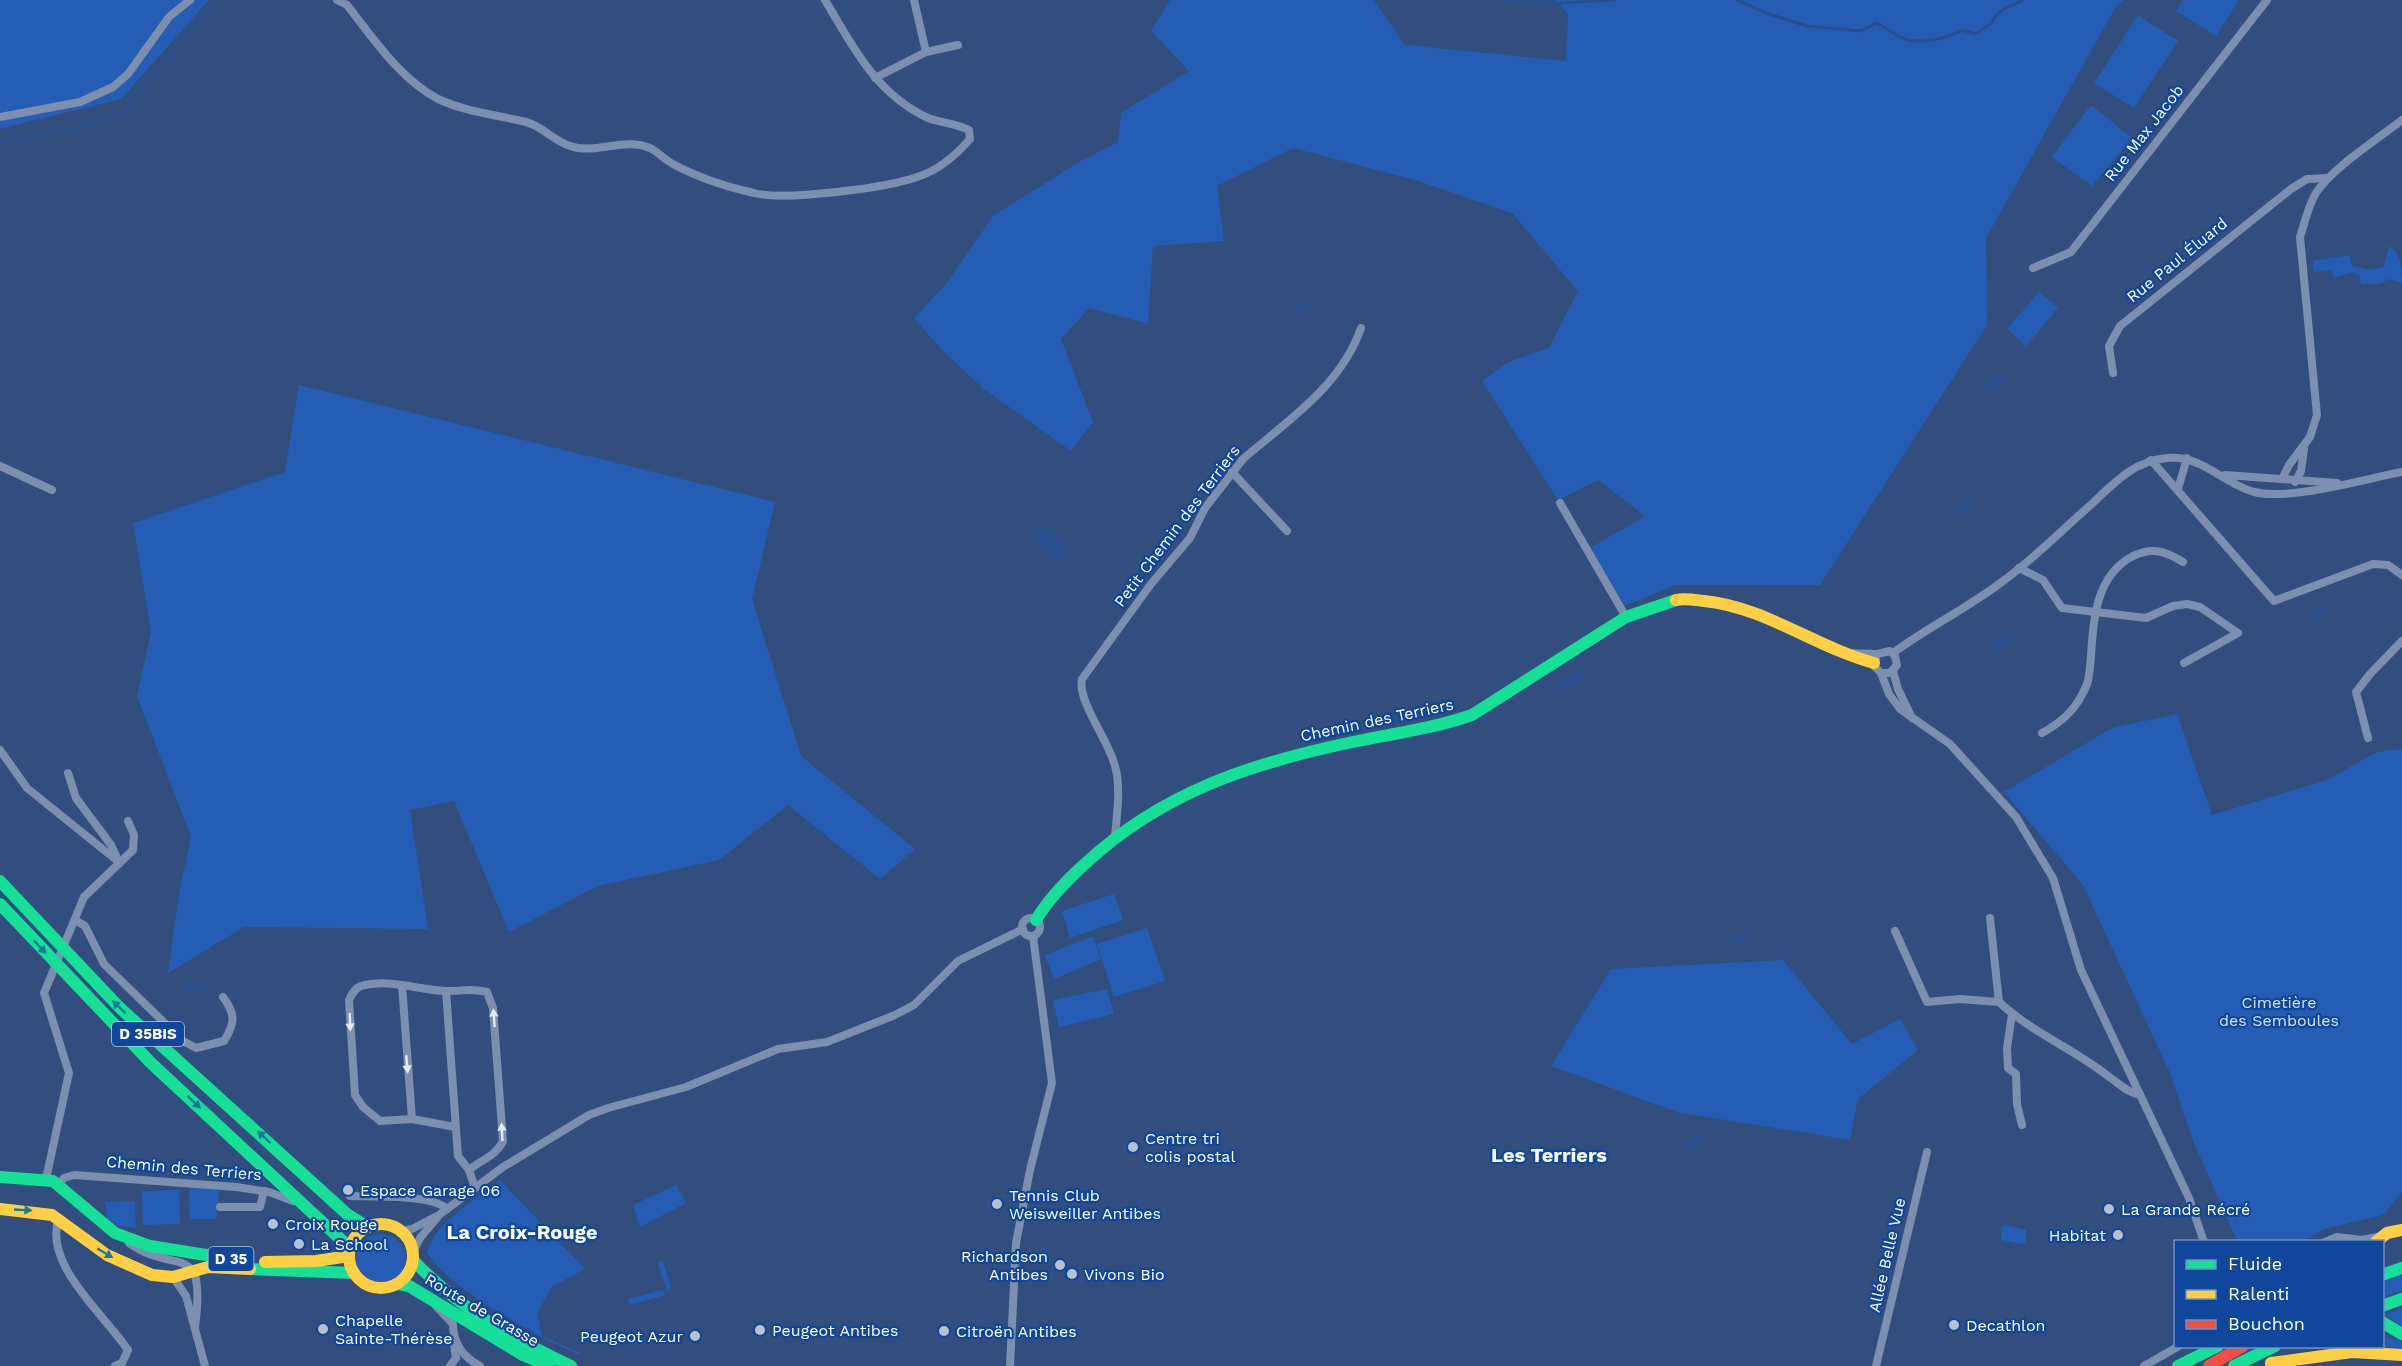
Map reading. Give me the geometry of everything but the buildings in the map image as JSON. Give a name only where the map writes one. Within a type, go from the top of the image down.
[{"type":"main road","name":"Chemin des Terriers","points":[[1036,921],[1051,900],[1096,851],[1151,811],[1247,767],[1337,745],[1447,724],[1472,715],[1626,617],[1661,603],[1680,600],[1722,603],[1764,615],[1846,653],[1877,664]]},
{"type":"main road","name":"D 35BIS","points":[[0,881],[95,984],[162,1048],[235,1110],[347,1214],[368,1227]]},
{"type":"main road","name":"D 35BIS","points":[[0,904],[151,1063],[306,1208],[349,1252]]},
{"type":"main road","name":"D 35","points":[[0,1177],[46,1179],[59,1185],[115,1233],[150,1246],[245,1260],[316,1262],[349,1252]]},
{"type":"main road","name":"D 35","points":[[0,1209],[34,1211],[59,1217],[107,1255],[138,1270],[173,1277],[228,1266],[291,1272],[354,1273]]},
{"type":"main road","points":[[391,1225],[401,1231],[409,1240],[413,1256],[408,1274],[398,1284],[388,1288],[369,1286],[354,1273],[349,1252],[354,1239],[368,1227],[391,1225]]},
{"type":"main road","name":"Route de Grasse","points":[[413,1256],[429,1277],[482,1318],[530,1347],[571,1366]]},
{"type":"main road","points":[[2384,1274],[2402,1268]]},
{"type":"main road","name":"Route de Grasse","points":[[398,1284],[409,1286],[522,1354],[549,1366]]},
{"type":"main road","points":[[2384,1305],[2402,1299]]},
{"type":"main road","points":[[2178,1366],[2218,1348]]},
{"type":"main road","points":[[2189,1366],[2218,1348]]},
{"type":"main road","points":[[2209,1366],[2241,1348]]},
{"type":"main road","points":[[2234,1366],[2273,1348]]},
{"type":"main road","points":[[2267,1364],[2321,1348]]},
{"type":"main road","points":[[2267,1364],[2341,1351],[2369,1350],[2402,1355]]},
{"type":"street","points":[[0,117],[80,102],[112,87],[128,74],[169,17],[190,0]]},
{"type":"street","points":[[337,0],[347,5],[396,67],[438,98],[497,118],[528,122],[570,146],[586,148],[622,142],[651,148],[673,164],[724,185],[756,194],[776,196],[844,191],[920,176],[943,165],[970,139],[969,130],[928,118],[911,108],[875,78],[863,66],[825,0]]},
{"type":"street","points":[[914,0],[926,52]]},
{"type":"street","name":"Rue Max Jacob","points":[[2033,268],[2071,252],[2267,0]]},
{"type":"street","points":[[875,78],[926,52],[958,45]]},
{"type":"street","points":[[2281,493],[2294,483],[2317,415],[2300,237],[2317,191],[2328,178],[2402,120]]},
{"type":"street","name":"Rue Paul Éluard","points":[[2113,373],[2109,346],[2120,326],[2254,216],[2294,187],[2307,178],[2328,178]]},
{"type":"street","points":[[2294,187],[2311,186],[2317,191]]},
{"type":"street","name":"Petit Chemin des Terriers","points":[[1114,836],[1116,768],[1106,738],[1082,695],[1082,679],[1145,593],[1190,538],[1205,508],[1232,472],[1243,459],[1329,384],[1354,346],[1360,328]]},
{"type":"street","points":[[2282,480],[2289,465],[2305,446]]},
{"type":"street","points":[[2178,489],[2187,458]]},
{"type":"street","points":[[1877,664],[1886,651],[1893,653],[2019,568],[2115,481],[2135,466],[2151,460],[2187,458],[2255,492],[2300,491],[2402,472]]},
{"type":"street","points":[[2151,460],[2274,601],[2373,564],[2388,565],[2402,575]]},
{"type":"street","points":[[0,466],[52,490]]},
{"type":"street","points":[[1232,472],[1287,531]]},
{"type":"street","points":[[2219,473],[2294,483],[2323,480],[2342,484]]},
{"type":"street","points":[[2294,483],[2300,491]]},
{"type":"street","points":[[1560,503],[1626,617]]},
{"type":"street","points":[[2042,733],[2060,723],[2079,704],[2089,681],[2094,612],[2106,581],[2123,561],[2144,551],[2165,550],[2183,562]]},
{"type":"street","points":[[2019,568],[2043,580],[2062,608],[2146,618],[2173,606],[2187,604],[2200,607],[2238,633],[2184,663]]},
{"type":"street","points":[[2368,738],[2356,692],[2402,641]]},
{"type":"street","points":[[1893,653],[1897,662],[1893,671],[1898,689],[1912,719]]},
{"type":"street","points":[[1877,664],[1893,671]]},
{"type":"street","points":[[1877,664],[1889,694],[1900,710],[1950,744],[2016,817],[2053,878],[2081,970],[2189,1198],[2203,1240]]},
{"type":"street","points":[[0,750],[27,788],[120,863]]},
{"type":"street","points":[[68,773],[76,798],[111,845],[120,863]]},
{"type":"street","points":[[46,1179],[69,1073],[45,1004],[44,993],[84,897],[133,850],[135,844],[128,821]]},
{"type":"street","points":[[1990,918],[1999,1002]]},
{"type":"street","points":[[75,920],[85,926],[104,964],[183,1041],[196,1048],[224,1041],[234,1026],[232,1009],[223,997]]},
{"type":"street","points":[[401,1231],[412,1229],[439,1215],[521,1155],[608,1107],[686,1087],[778,1048],[827,1042],[846,1036],[914,1005],[958,961],[1023,929],[1026,920],[1036,921],[1039,931],[1033,936]]},
{"type":"street","points":[[1023,929],[1028,935],[1033,936]]},
{"type":"street","points":[[1895,931],[1927,1002],[1960,999],[1999,1002],[2012,1014],[2081,1055],[2120,1085],[2140,1095]]},
{"type":"street","points":[[1010,1366],[1016,1243],[1030,1170],[1052,1089],[1053,1072],[1033,936]]},
{"type":"street","points":[[455,1127],[412,1119],[380,1121],[363,1107],[355,1095],[353,1086],[349,1000],[355,989],[361,986],[402,985],[446,991],[469,988],[487,992],[493,1008],[503,1141],[492,1156],[482,1159],[469,1170]]},
{"type":"street","points":[[402,985],[412,1119]]},
{"type":"street","points":[[446,991],[458,1156],[469,1170],[475,1188]]},
{"type":"street","points":[[2012,1014],[2007,1048],[2008,1068],[2016,1074],[2017,1104],[2022,1125]]},
{"type":"street","name":"Allée Belle Vue","points":[[1876,1366],[1927,1152]]},
{"type":"street","name":"Chemin des Terriers","points":[[59,1185],[64,1178],[74,1175],[183,1182],[264,1191],[282,1195],[306,1208]]},
{"type":"street","points":[[220,1207],[260,1207],[264,1191]]},
{"type":"street","points":[[350,1196],[426,1200],[443,1204],[447,1209]]},
{"type":"street","points":[[413,1256],[420,1238],[439,1215]]},
{"type":"street","points":[[59,1217],[55,1228],[57,1243],[69,1272],[128,1350],[122,1363],[115,1366]]},
{"type":"street","points":[[2330,1240],[2337,1237],[2362,1240],[2391,1232]]},
{"type":"street","points":[[115,1233],[138,1249],[183,1261],[193,1272],[198,1287],[195,1327]]},
{"type":"street","points":[[173,1277],[186,1296],[206,1366]]},
{"type":"street","points":[[432,1300],[438,1310],[453,1324],[453,1362],[470,1359]]},
{"type":"street","points":[[453,1340],[470,1359],[480,1366]]},
{"type":"street","points":[[2144,1366],[2177,1348]]},
{"type":"green space","points":[[0,0],[209,0],[121,99],[0,129]]},
{"type":"green space","points":[[1170,0],[1374,0],[1405,45],[1566,61],[1568,15],[1556,0],[2123,0],[2115,8],[1986,238],[1987,325],[1820,585],[1675,585],[1625,606],[1590,548],[1645,516],[1598,480],[1558,500],[1482,381],[1508,362],[1549,348],[1578,291],[1512,213],[1415,180],[1293,148],[1217,186],[1224,241],[1153,246],[1148,324],[1089,308],[1061,339],[1093,422],[1071,451],[984,389],[944,352],[914,318],[946,284],[993,216],[1079,162],[1118,142],[1121,113],[1189,71],[1151,31]]},
{"type":"green space","points":[[2183,0],[2239,0],[2216,36],[2176,11]]},
{"type":"green space","points":[[2138,15],[2178,41],[2134,108],[2094,83]]},
{"type":"green space","points":[[2091,105],[2132,138],[2092,186],[2052,157]]},
{"type":"green space","points":[[2389,246],[2399,257],[2402,283],[2389,279],[2380,284],[2361,284],[2359,275],[2352,273],[2335,277],[2330,270],[2314,272],[2313,261],[2350,255],[2352,266],[2370,270],[2384,267]]},
{"type":"green space","points":[[2039,292],[2058,308],[2026,346],[2007,329]]},
{"type":"green space","points":[[299,385],[775,502],[752,599],[801,756],[915,849],[880,879],[788,805],[719,860],[598,886],[509,932],[454,801],[410,810],[428,929],[244,927],[168,973],[179,894],[191,837],[137,696],[151,632],[133,523],[285,472]]},
{"type":"green space","name":"Cimetière des Semboules","points":[[2177,714],[2212,815],[2327,780],[2377,752],[2402,749],[2402,1192],[2383,1215],[2325,1229],[2305,1240],[2237,1240],[2194,1143],[2170,1073],[2083,885],[2004,792],[2112,728]]},
{"type":"green space","points":[[1114,894],[1123,920],[1070,938],[1062,911]]},
{"type":"green space","points":[[1147,928],[1165,981],[1114,997],[1097,944]]},
{"type":"green space","points":[[1093,936],[1101,959],[1054,979],[1045,955]]},
{"type":"green space","points":[[1783,960],[1852,1044],[1900,1019],[1918,1050],[1858,1099],[1850,1140],[1677,1112],[1551,1066],[1611,969]]},
{"type":"green space","points":[[1107,989],[1114,1014],[1059,1027],[1053,1000]]},
{"type":"green space","points":[[500,1180],[585,1269],[552,1287],[537,1313],[542,1336],[580,1353],[579,1355],[541,1337],[496,1311],[454,1281],[427,1252],[431,1241],[448,1221]]},
{"type":"green space","points":[[676,1185],[686,1203],[640,1227],[633,1205]]},
{"type":"green space","points":[[192,1187],[219,1190],[216,1219],[190,1219],[189,1192]]},
{"type":"green space","points":[[179,1190],[180,1224],[143,1225],[142,1191]]},
{"type":"green space","points":[[135,1201],[136,1228],[118,1226],[107,1218],[105,1202]]},
{"type":"green space","points":[[2005,1225],[2026,1230],[2026,1242],[2022,1244],[2001,1240],[2001,1228]]},
{"type":"green space","points":[[376,1234],[386,1234],[399,1241],[406,1254],[406,1264],[399,1277],[386,1284],[376,1284],[367,1280],[360,1273],[356,1264],[356,1254],[360,1245],[367,1238]]},
{"type":"green space","points":[[663,1261],[671,1287],[668,1293],[657,1262]]},
{"type":"green space","points":[[2402,1274],[2402,1291],[2384,1297],[2384,1282]]},
{"type":"green space","points":[[663,1290],[665,1295],[630,1305],[628,1299]]},
{"type":"green space","points":[[2402,1309],[2402,1327],[2385,1314]]},
{"type":"green space","points":[[2384,1337],[2402,1341],[2402,1351],[2384,1346]]},
{"type":"shaded area","points":[[1308,300],[1312,307],[1297,315],[1293,308]]},
{"type":"shaded area","points":[[2002,375],[2006,384],[1987,392],[1983,384]]},
{"type":"shaded area","points":[[1967,497],[1974,503],[1959,517],[1953,511]]},
{"type":"shaded area","points":[[1045,525],[1065,545],[1063,552],[1065,556],[1058,563],[1032,538]]},
{"type":"shaded area","points":[[2319,604],[2326,610],[2315,623],[2308,617]]},
{"type":"shaded area","points":[[2007,633],[2011,641],[1994,651],[1990,644]]},
{"type":"shaded area","points":[[1582,669],[1587,678],[1561,692],[1556,682]]},
{"type":"shaded area","points":[[1732,934],[1749,935],[1749,942],[1732,942]]},
{"type":"shaded area","points":[[195,981],[205,984],[204,991],[193,988],[190,992],[185,990],[188,983]]},
{"type":"shaded area","points":[[1700,1134],[1705,1144],[1689,1152],[1685,1144],[1696,1139],[1696,1135]]},
{"type":"waterway","points":[[0,142],[81,128],[115,117],[127,108],[166,58],[218,0]]},
{"type":"waterway","points":[[1501,0],[1543,4],[1615,0]]},
{"type":"waterway","points":[[1737,0],[1766,13],[1807,26],[1860,31],[1877,23],[1899,37],[1917,41],[1941,38],[1962,30],[1975,34],[1992,23],[1997,15],[2009,6],[2023,0]]},
{"type":"traffic: fast","points":[[1036,920],[1059,889],[1087,862],[1146,817],[1176,800],[1208,784],[1276,761],[1311,751],[1426,728],[1472,715],[1626,617],[1676,600]]},
{"type":"traffic: fast","points":[[0,881],[120,1008],[347,1214],[368,1227]]},
{"type":"traffic: fast","points":[[0,904],[151,1063],[350,1248]]},
{"type":"traffic: fast","points":[[0,1177],[53,1181],[115,1233],[150,1246],[231,1259]]},
{"type":"traffic: fast","points":[[413,1260],[448,1293],[467,1307],[507,1333],[571,1366]]},
{"type":"traffic: fast","points":[[2384,1274],[2402,1268]]},
{"type":"traffic: fast","points":[[250,1269],[354,1273]]},
{"type":"traffic: fast","points":[[398,1284],[409,1286],[523,1355],[549,1366]]},
{"type":"traffic: fast","points":[[2384,1305],[2402,1299]]},
{"type":"traffic: fast","points":[[2384,1323],[2402,1334]]},
{"type":"traffic: fast","points":[[2178,1366],[2214,1348]]},
{"type":"traffic: fast","points":[[2234,1366],[2271,1348]]},
{"type":"traffic: slow","points":[[1676,600],[1704,601],[1748,611],[1852,656],[1874,663]]},
{"type":"traffic: slow","points":[[0,1209],[52,1215],[107,1255],[152,1275],[173,1277],[208,1267],[250,1269]]},
{"type":"traffic: slow","points":[[381,1224],[393,1226],[404,1233],[411,1244],[413,1256],[411,1268],[404,1279],[393,1286],[381,1288],[369,1286],[358,1279],[351,1268],[349,1256],[351,1244],[358,1233],[369,1226],[381,1224]]},
{"type":"traffic: slow","points":[[2378,1240],[2387,1233],[2402,1230]]},
{"type":"traffic: slow","points":[[265,1262],[316,1261],[349,1256]]},
{"type":"traffic: slow","points":[[2271,1363],[2352,1352],[2402,1355]]},
{"type":"traffic: jam","points":[[2209,1366],[2240,1348]]},
{"type":"place","name":"Centre tri colis postal","points":[[1133,1147]]},
{"type":"place","name":"Espace Garage 06","points":[[348,1190]]},
{"type":"place","name":"Tennis Club Weisweiller Antibes","points":[[997,1204]]},
{"type":"place","name":"La Grande Récré","points":[[2109,1209]]},
{"type":"place","name":"Croix Rouge","points":[[273,1224]]},
{"type":"place","name":"Habitat","points":[[2118,1235]]},
{"type":"place","name":"La School","points":[[299,1244]]},
{"type":"place","name":"Richardson Antibes","points":[[1060,1265]]},
{"type":"place","name":"Vivons Bio","points":[[1072,1274]]},
{"type":"place","name":"Decathlon","points":[[1954,1325]]},
{"type":"place","name":"Chapelle Sainte-Thérèse","points":[[323,1329]]},
{"type":"place","name":"Peugeot Antibes","points":[[760,1330]]},
{"type":"place","name":"Citroën Antibes","points":[[944,1331]]},
{"type":"place","name":"Peugeot Azur","points":[[695,1336]]},
{"type":"district","name":"Les Terriers","points":[[1549,1155]]},
{"type":"district","name":"La Croix-Rouge","points":[[522,1232]]}]
